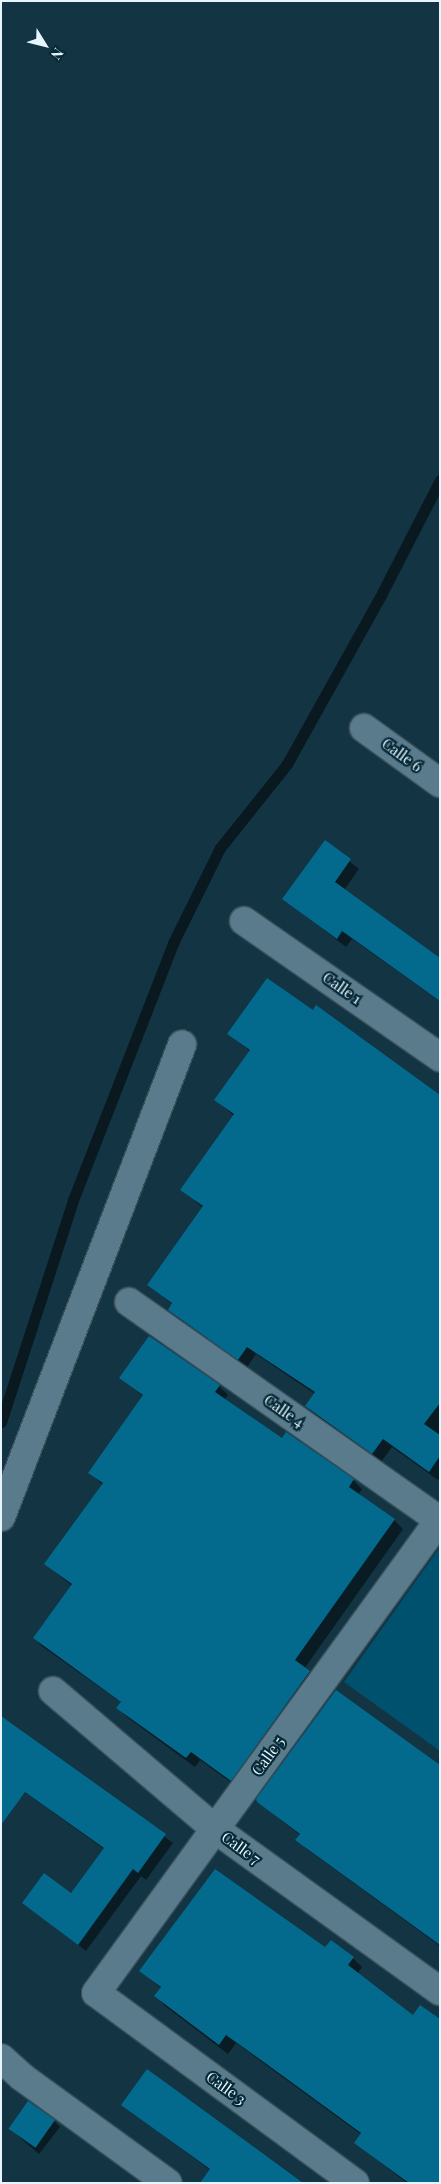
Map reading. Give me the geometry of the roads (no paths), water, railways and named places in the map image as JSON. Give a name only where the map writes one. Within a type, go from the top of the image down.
[{"type":"street","name":"Calle 6","points":[[364,728],[440,783]]},
{"type":"street","name":"Calle 1","points":[[244,920],[440,1057]]},
{"type":"street","points":[[1,1516],[182,1045]]},
{"type":"street","name":"Calle 4","points":[[129,1302],[439,1520]]},
{"type":"street","name":"Calle 5","points":[[96,1993],[439,1520]]},
{"type":"street","name":"Calle 7","points":[[53,1691],[215,1829],[440,1991]]},
{"type":"street","name":"Calle 3","points":[[96,1993],[355,2183]]},
{"type":"street","points":[[1,2058],[22,2077],[168,2183]]},
{"type":"waterway","points":[[1,1422],[73,1200],[173,943],[220,848],[287,764],[382,593],[440,480]]}]
